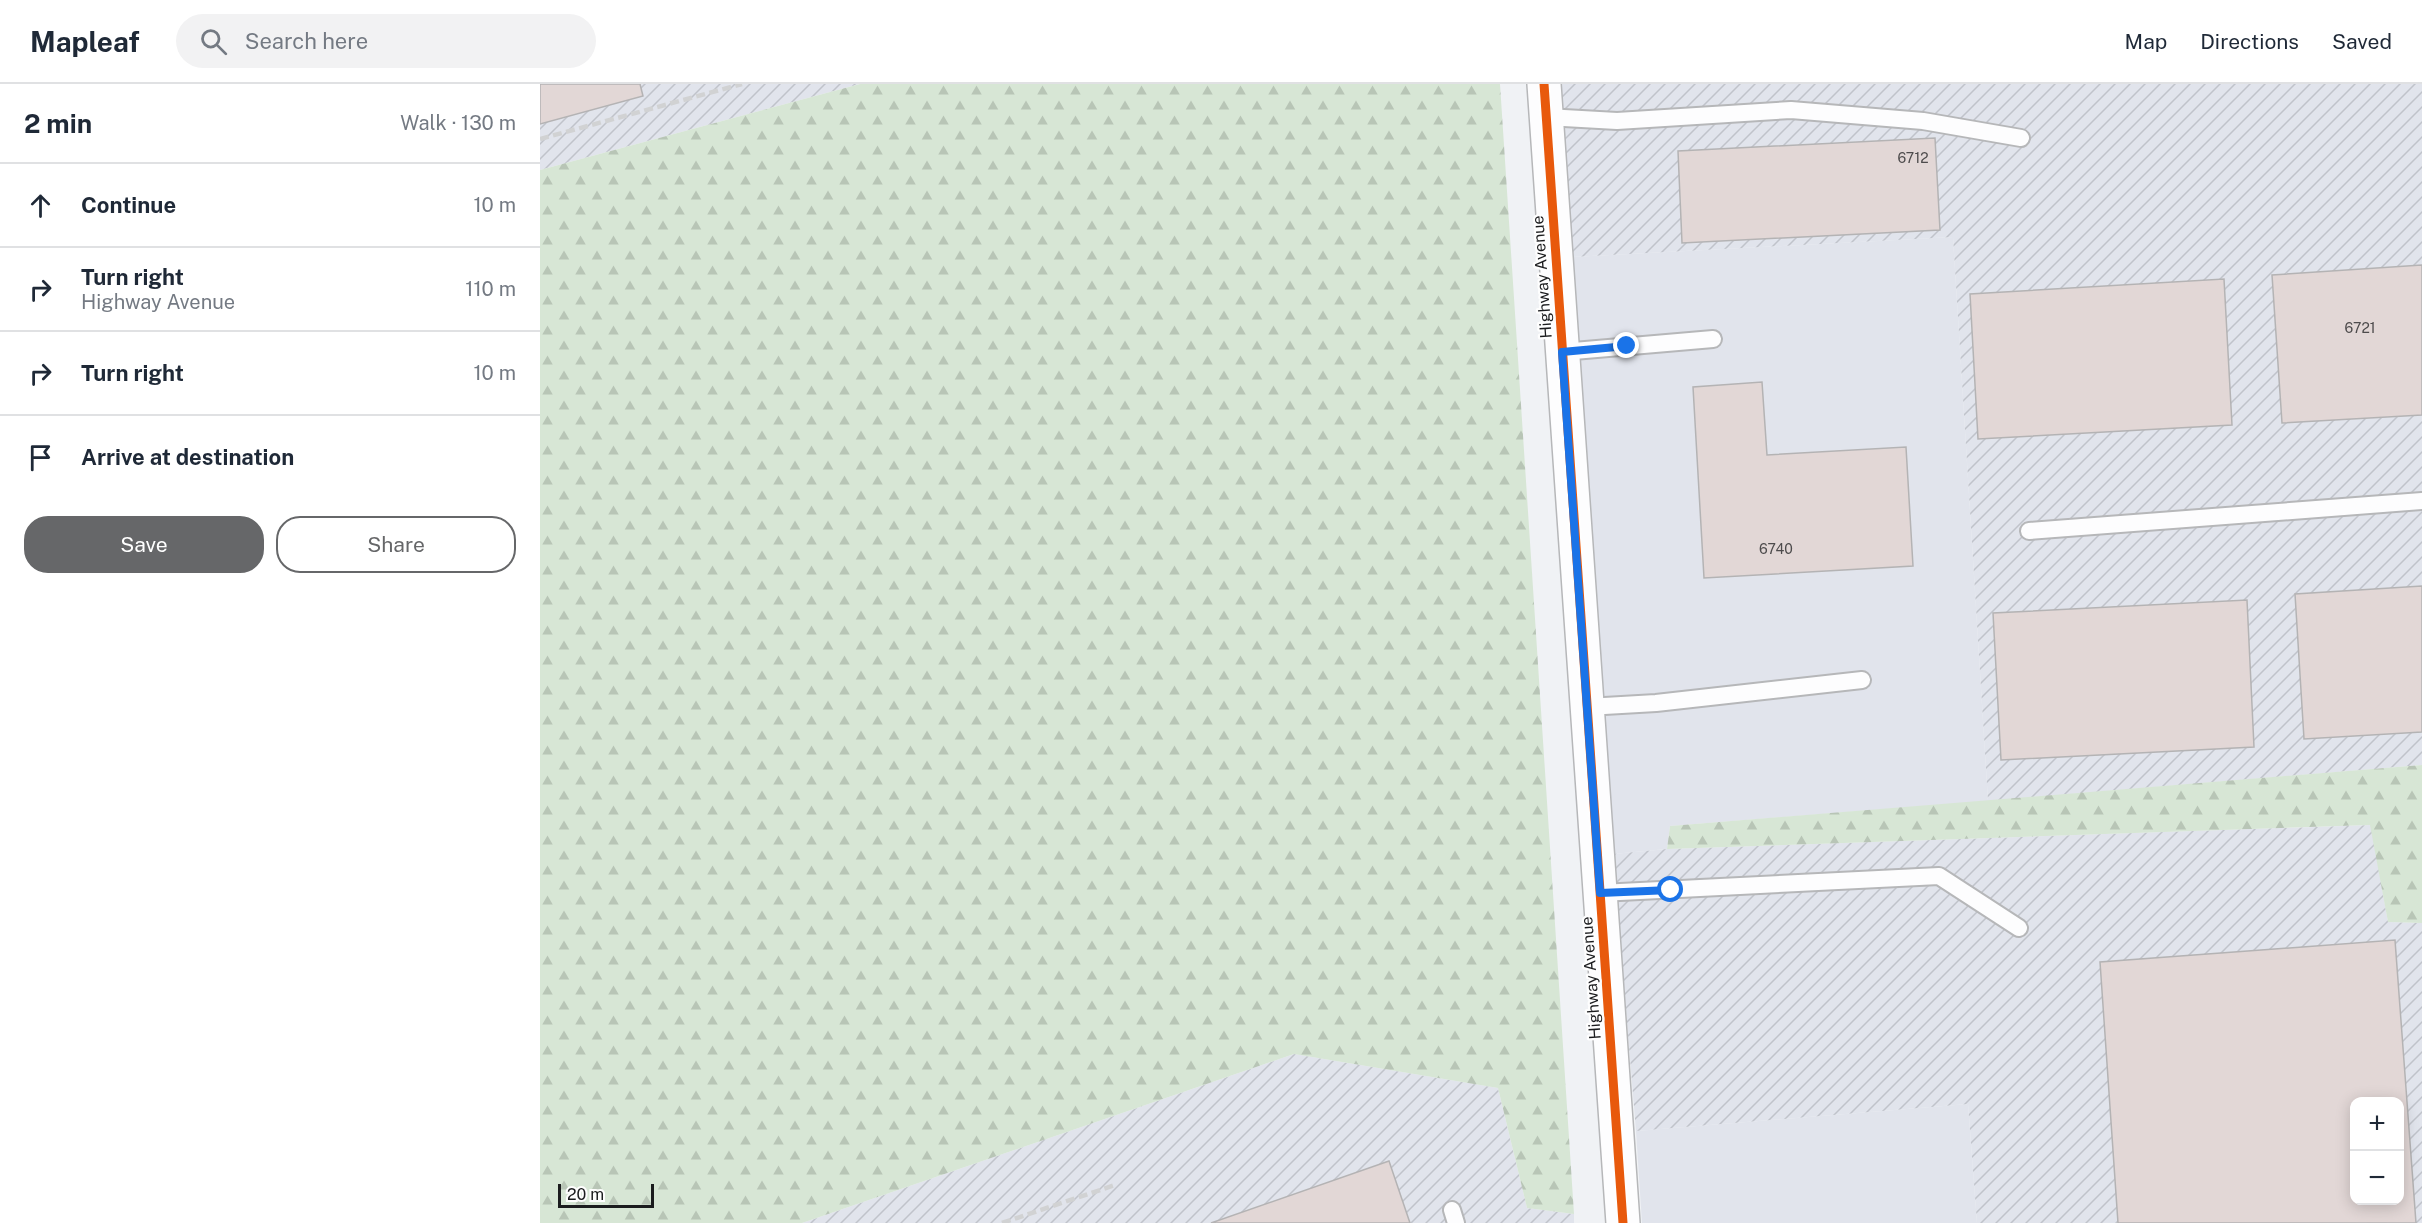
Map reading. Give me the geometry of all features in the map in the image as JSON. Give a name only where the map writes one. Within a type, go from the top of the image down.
[{"type":"street","name":"Highway Avenue","points":[[1544,84],[1623,1223]]},
{"type":"lane","points":[[1546,117],[1617,121],[1791,110],[1923,121],[2021,138]]},
{"type":"lane","points":[[1562,352],[1713,339]]},
{"type":"lane","points":[[2029,531],[2422,501]]},
{"type":"lane","points":[[1587,707],[1656,704],[1862,680]]},
{"type":"lane","points":[[1600,893],[1939,876],[2019,928]]},
{"type":"shaded area","points":[[540,84],[860,84],[540,170]]},
{"type":"shaded area","points":[[1560,84],[2422,84],[2422,765],[1988,801],[1953,237],[1572,257]]},
{"type":"shaded area","points":[[1953,237],[1988,801],[1670,826],[1667,849],[1613,854],[1572,257]]},
{"type":"shaded area","points":[[2371,825],[2388,922],[2422,923],[2422,1223],[1977,1223],[1968,1104],[1636,1131],[1613,854],[1667,849]]},
{"type":"shaded area","points":[[1294,1054],[1498,1088],[1527,1208],[1574,1214],[1574,1223],[802,1223]]},
{"type":"shaded area","points":[[1968,1104],[1977,1223],[1642,1223],[1636,1131]]},
{"type":"green space","points":[[860,84],[1500,84],[1574,1214],[1527,1208],[1498,1088],[1294,1054],[802,1223],[540,1223],[540,170]]},
{"type":"green space","points":[[2422,765],[2422,923],[2388,922],[2370,825],[1667,849],[1670,826]]},
{"type":"building","points":[[540,84],[640,84],[643,96],[540,124]]},
{"type":"building","points":[[1935,138],[1940,230],[1682,243],[1678,151]]},
{"type":"building","points":[[2422,265],[2422,415],[2282,423],[2272,275]]},
{"type":"building","points":[[2224,279],[2232,425],[1978,439],[1970,294]]},
{"type":"building","points":[[1762,382],[1767,455],[1906,447],[1913,566],[1704,578],[1693,387]]},
{"type":"building","points":[[2422,586],[2422,732],[2304,739],[2295,594]]},
{"type":"building","points":[[2247,600],[2254,747],[2001,760],[1993,613]]},
{"type":"building","points":[[2395,940],[2416,1223],[2118,1223],[2100,962]]},
{"type":"building","points":[[1389,1161],[1410,1223],[1211,1223]]},
{"type":"railway","points":[[540,139],[742,84]]},
{"type":"railway","points":[[1002,1223],[1115,1185]]},
{"type":"cycle path","points":[[1544,84],[1623,1223]]},
{"type":"route","points":[[1627,346],[1562,352],[1600,893],[1671,890]]}]
